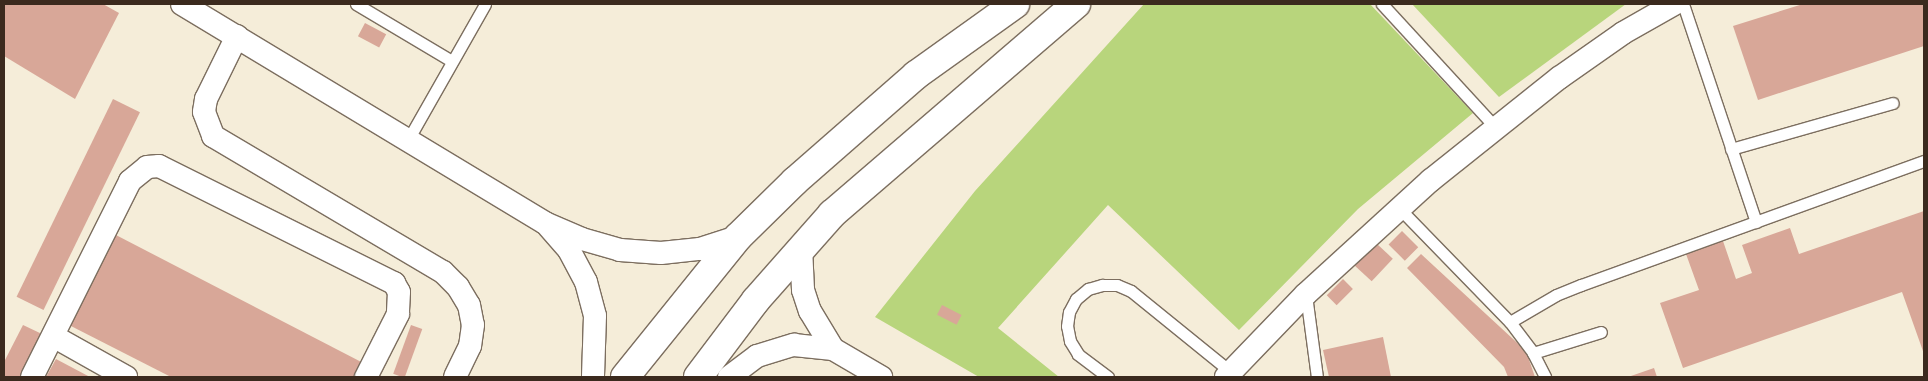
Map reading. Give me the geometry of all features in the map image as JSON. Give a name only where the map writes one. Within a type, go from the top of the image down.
[{"type":"street","points":[[182,4],[409,138],[545,222],[620,250],[661,253],[700,249],[738,237]]},
{"type":"street","points":[[625,377],[738,237],[854,127],[916,75],[1015,4]]},
{"type":"street","points":[[698,377],[756,300],[800,247],[865,182],[994,77],[1076,4]]},
{"type":"street","points":[[1228,375],[1306,294],[1399,208],[1495,127],[1623,33],[1674,4]]},
{"type":"street","points":[[237,36],[206,99],[204,112],[213,136],[443,272],[458,286],[469,305],[473,325],[470,346],[456,377]]},
{"type":"street","points":[[32,377],[130,181],[147,167],[159,166],[394,283],[401,304],[366,377]]},
{"type":"street","points":[[545,222],[569,250],[586,282],[595,316],[592,377]]},
{"type":"street","points":[[800,247],[800,269],[805,297],[820,331],[833,349],[881,377]]},
{"type":"street","points":[[53,336],[126,377]]},
{"type":"street","points":[[729,377],[757,356],[775,349],[794,345],[833,349]]},
{"type":"lane","points":[[356,4],[450,60]]},
{"type":"lane","points":[[409,138],[450,60],[485,4]]},
{"type":"lane","points":[[1382,4],[1495,127]]},
{"type":"lane","points":[[1683,4],[1756,222]]},
{"type":"lane","points":[[1731,149],[1893,103]]},
{"type":"lane","points":[[1510,322],[1556,294],[1924,161]]},
{"type":"lane","points":[[1399,208],[1510,322],[1533,353],[1545,377]]},
{"type":"lane","points":[[1108,377],[1078,354],[1070,341],[1067,326],[1069,312],[1076,299],[1088,289],[1102,285],[1117,285],[1131,291],[1228,375]]},
{"type":"lane","points":[[1306,294],[1317,377]]},
{"type":"lane","points":[[1533,353],[1601,332]]},
{"type":"green space","points":[[1144,4],[1370,4],[1473,113],[1358,209],[1239,330],[1108,205],[998,328],[1059,377],[979,377],[875,317],[975,191]]},
{"type":"green space","points":[[1412,4],[1626,4],[1499,97]]},
{"type":"building","points":[[4,4],[103,4],[119,13],[75,99],[4,56]]},
{"type":"building","points":[[1803,4],[1924,4],[1924,46],[1758,100],[1733,26]]},
{"type":"building","points":[[365,23],[386,34],[379,48],[358,36]]},
{"type":"building","points":[[113,99],[140,112],[44,310],[17,297]]},
{"type":"building","points":[[1924,211],[1924,354],[1902,292],[1683,368],[1660,303],[1699,290],[1686,254],[1723,241],[1736,279],[1752,273],[1742,245],[1790,228],[1799,254]]},
{"type":"building","points":[[1402,231],[1418,247],[1405,261],[1389,244]]},
{"type":"building","points":[[114,234],[369,366],[363,377],[171,377],[67,324]]},
{"type":"building","points":[[1376,243],[1393,259],[1372,281],[1355,266]]},
{"type":"building","points":[[1421,254],[1526,351],[1535,377],[1508,377],[1504,367],[1407,268]]},
{"type":"building","points":[[1343,279],[1353,289],[1337,305],[1327,295]]},
{"type":"building","points":[[942,305],[962,315],[957,325],[937,315]]},
{"type":"building","points":[[23,325],[42,334],[20,377],[4,377],[4,362]]},
{"type":"building","points":[[411,325],[422,329],[405,377],[393,374]]},
{"type":"building","points":[[1383,337],[1391,377],[1329,377],[1323,350]]},
{"type":"building","points":[[56,359],[90,377],[46,377]]},
{"type":"building","points":[[1654,368],[1657,377],[1628,377]]}]
